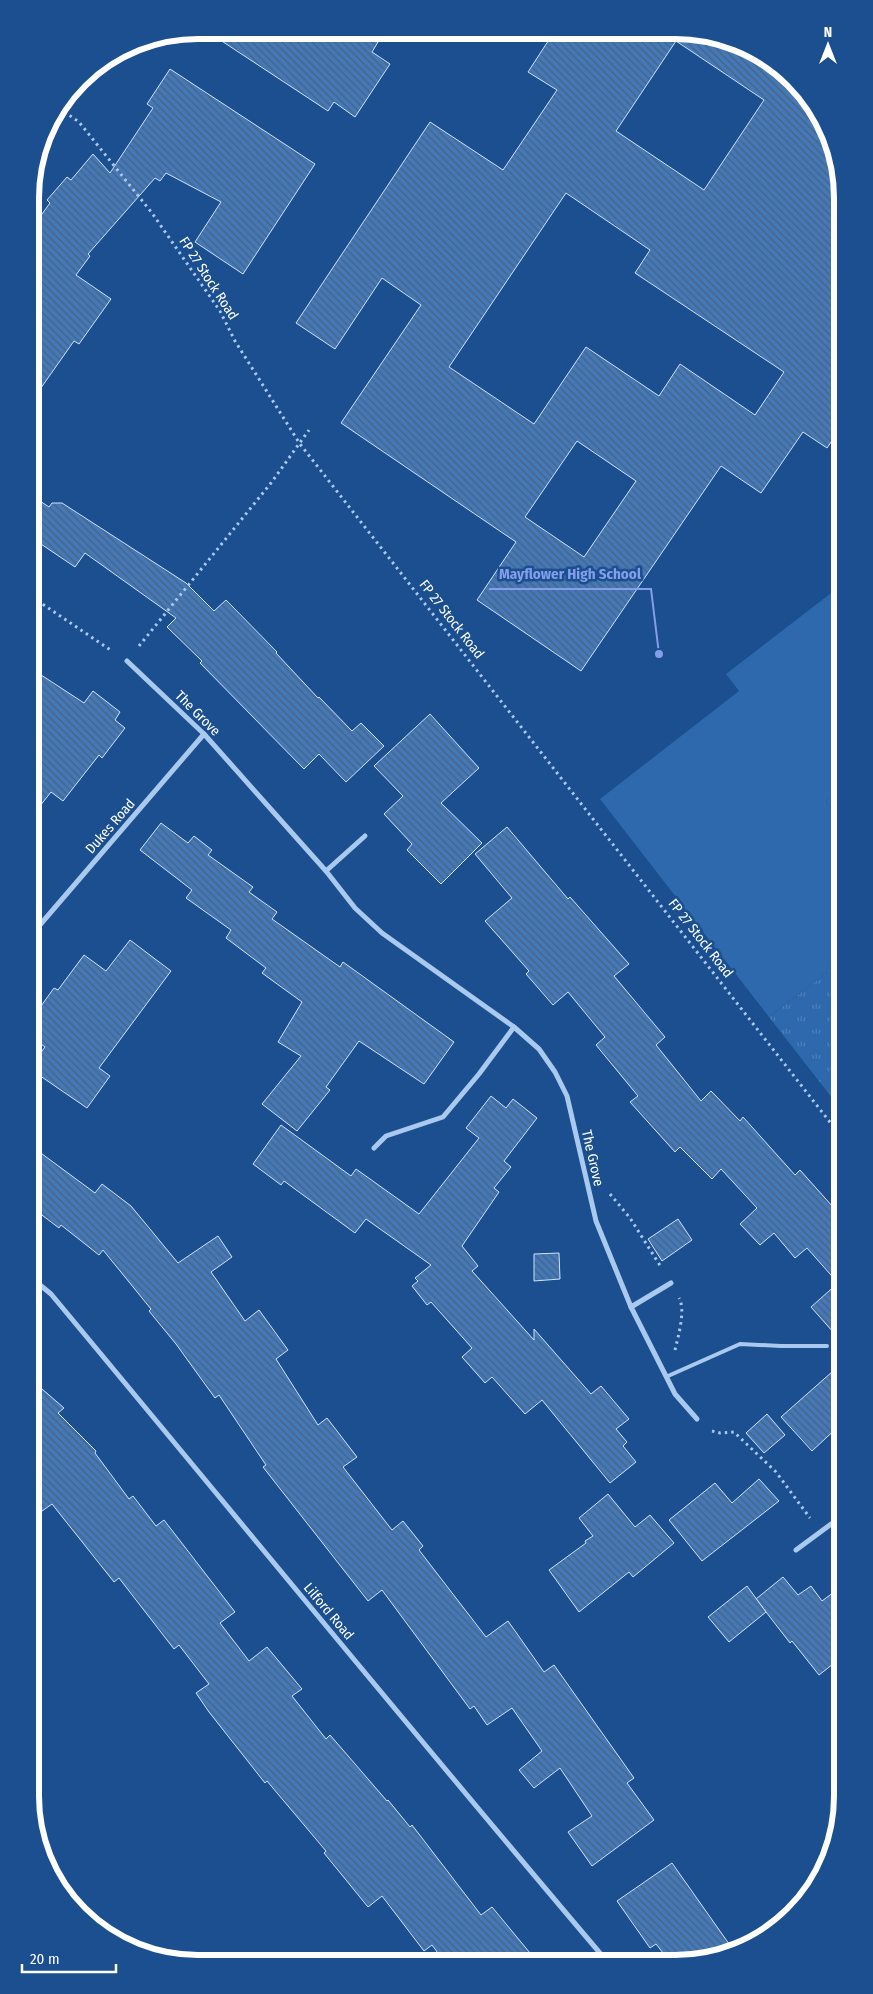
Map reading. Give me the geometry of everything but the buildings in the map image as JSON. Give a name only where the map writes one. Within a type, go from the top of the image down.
[{"type":"street","name":"The Grove","points":[[127,661],[204,734],[326,871],[355,908],[382,933],[514,1027],[539,1050],[555,1072],[567,1096],[596,1221],[631,1307],[668,1376],[675,1394],[697,1420]]},
{"type":"street","name":"Dukes Road","points":[[39,926],[204,734]]},
{"type":"street","points":[[326,871],[365,836]]},
{"type":"street","points":[[374,1148],[386,1136],[443,1117],[479,1074],[514,1027]]},
{"type":"street","points":[[631,1307],[671,1283]]},
{"type":"street","name":"Lilford Road","points":[[39,1284],[50,1294],[300,1596],[602,1955]]},
{"type":"street","points":[[796,1550],[834,1521]]},
{"type":"lane","points":[[668,1376],[740,1344],[826,1346]]},
{"type":"path","name":"FP 27 Stock Road","points":[[64,112],[78,122],[152,213],[220,311],[235,341],[300,444],[834,1127]]},
{"type":"path","points":[[39,602],[127,661],[271,483],[309,430]]},
{"type":"path","points":[[606,1190],[630,1218],[682,1302],[680,1328],[668,1376]]},
{"type":"path","points":[[734,1432],[776,1472],[820,1531]]},
{"type":"green space","points":[[834,591],[834,794],[826,801],[834,811],[834,967],[769,1017],[600,799],[739,691],[726,674]]},
{"type":"green space","points":[[834,794],[834,811],[826,801]]},
{"type":"green space","points":[[834,967],[834,1100],[769,1017]]},
{"type":"place","name":"Mayflower High School","points":[[659,654]]}]
